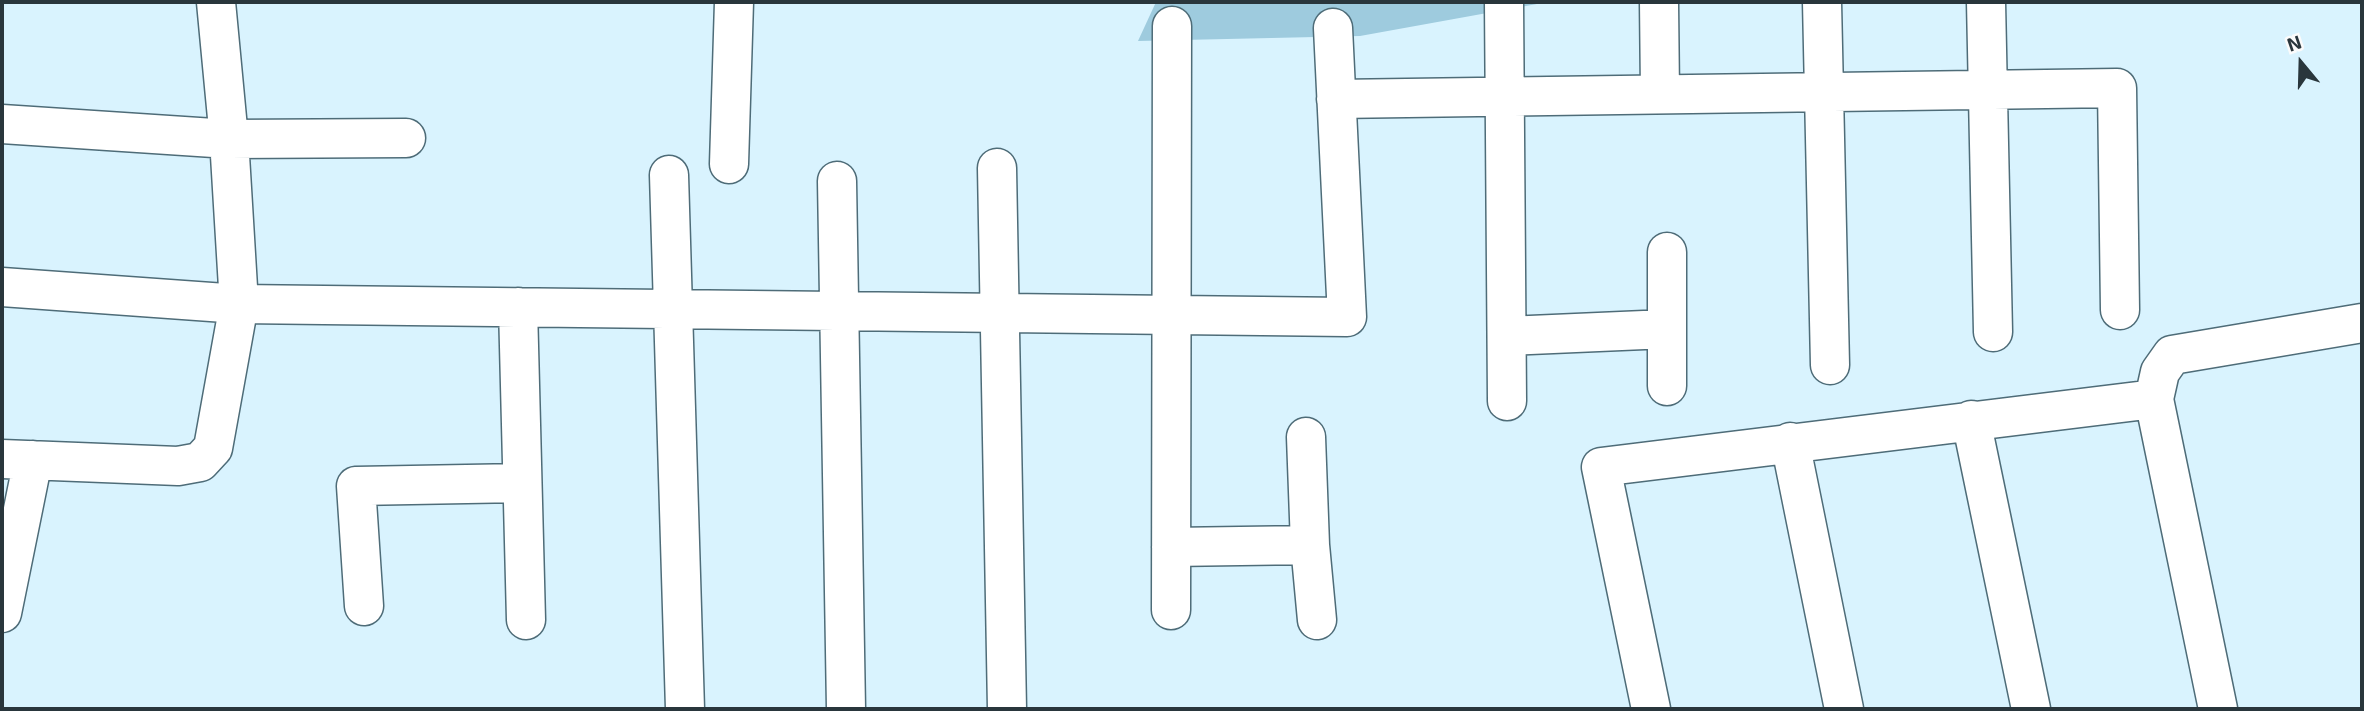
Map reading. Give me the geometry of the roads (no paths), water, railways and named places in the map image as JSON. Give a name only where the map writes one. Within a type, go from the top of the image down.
[{"type":"street","points":[[2,613],[17,459],[178,466],[200,462],[213,448],[239,304],[229,139],[216,2]]},
{"type":"street","points":[[729,164],[733,2]]},
{"type":"street","points":[[1504,2],[1507,401]]},
{"type":"street","points":[[1659,2],[1660,94]]},
{"type":"street","points":[[1822,2],[1830,365]]},
{"type":"street","points":[[1986,2],[1993,332]]},
{"type":"street","points":[[1171,610],[1172,26]]},
{"type":"street","points":[[2,287],[239,304],[1347,317],[1333,28]]},
{"type":"street","points":[[1336,99],[2117,88],[2120,310]]},
{"type":"street","points":[[2,124],[229,139],[406,138]]},
{"type":"street","points":[[998,168],[1007,709]]},
{"type":"street","points":[[669,175],[685,709]]},
{"type":"street","points":[[837,181],[846,709]]},
{"type":"street","points":[[1667,252],[1667,386]]},
{"type":"street","points":[[518,307],[526,620]]},
{"type":"street","points":[[2218,709],[2154,399],[2160,372],[2172,355],[2362,323]]},
{"type":"street","points":[[1507,336],[1667,330]]},
{"type":"street","points":[[1651,709],[1601,467],[2154,399]]},
{"type":"street","points":[[1971,421],[2031,709]]},
{"type":"street","points":[[1306,437],[1317,620]]},
{"type":"street","points":[[1790,442],[1844,709]]},
{"type":"street","points":[[364,606],[356,486],[522,483]]},
{"type":"street","points":[[1171,547],[1311,545]]}]
